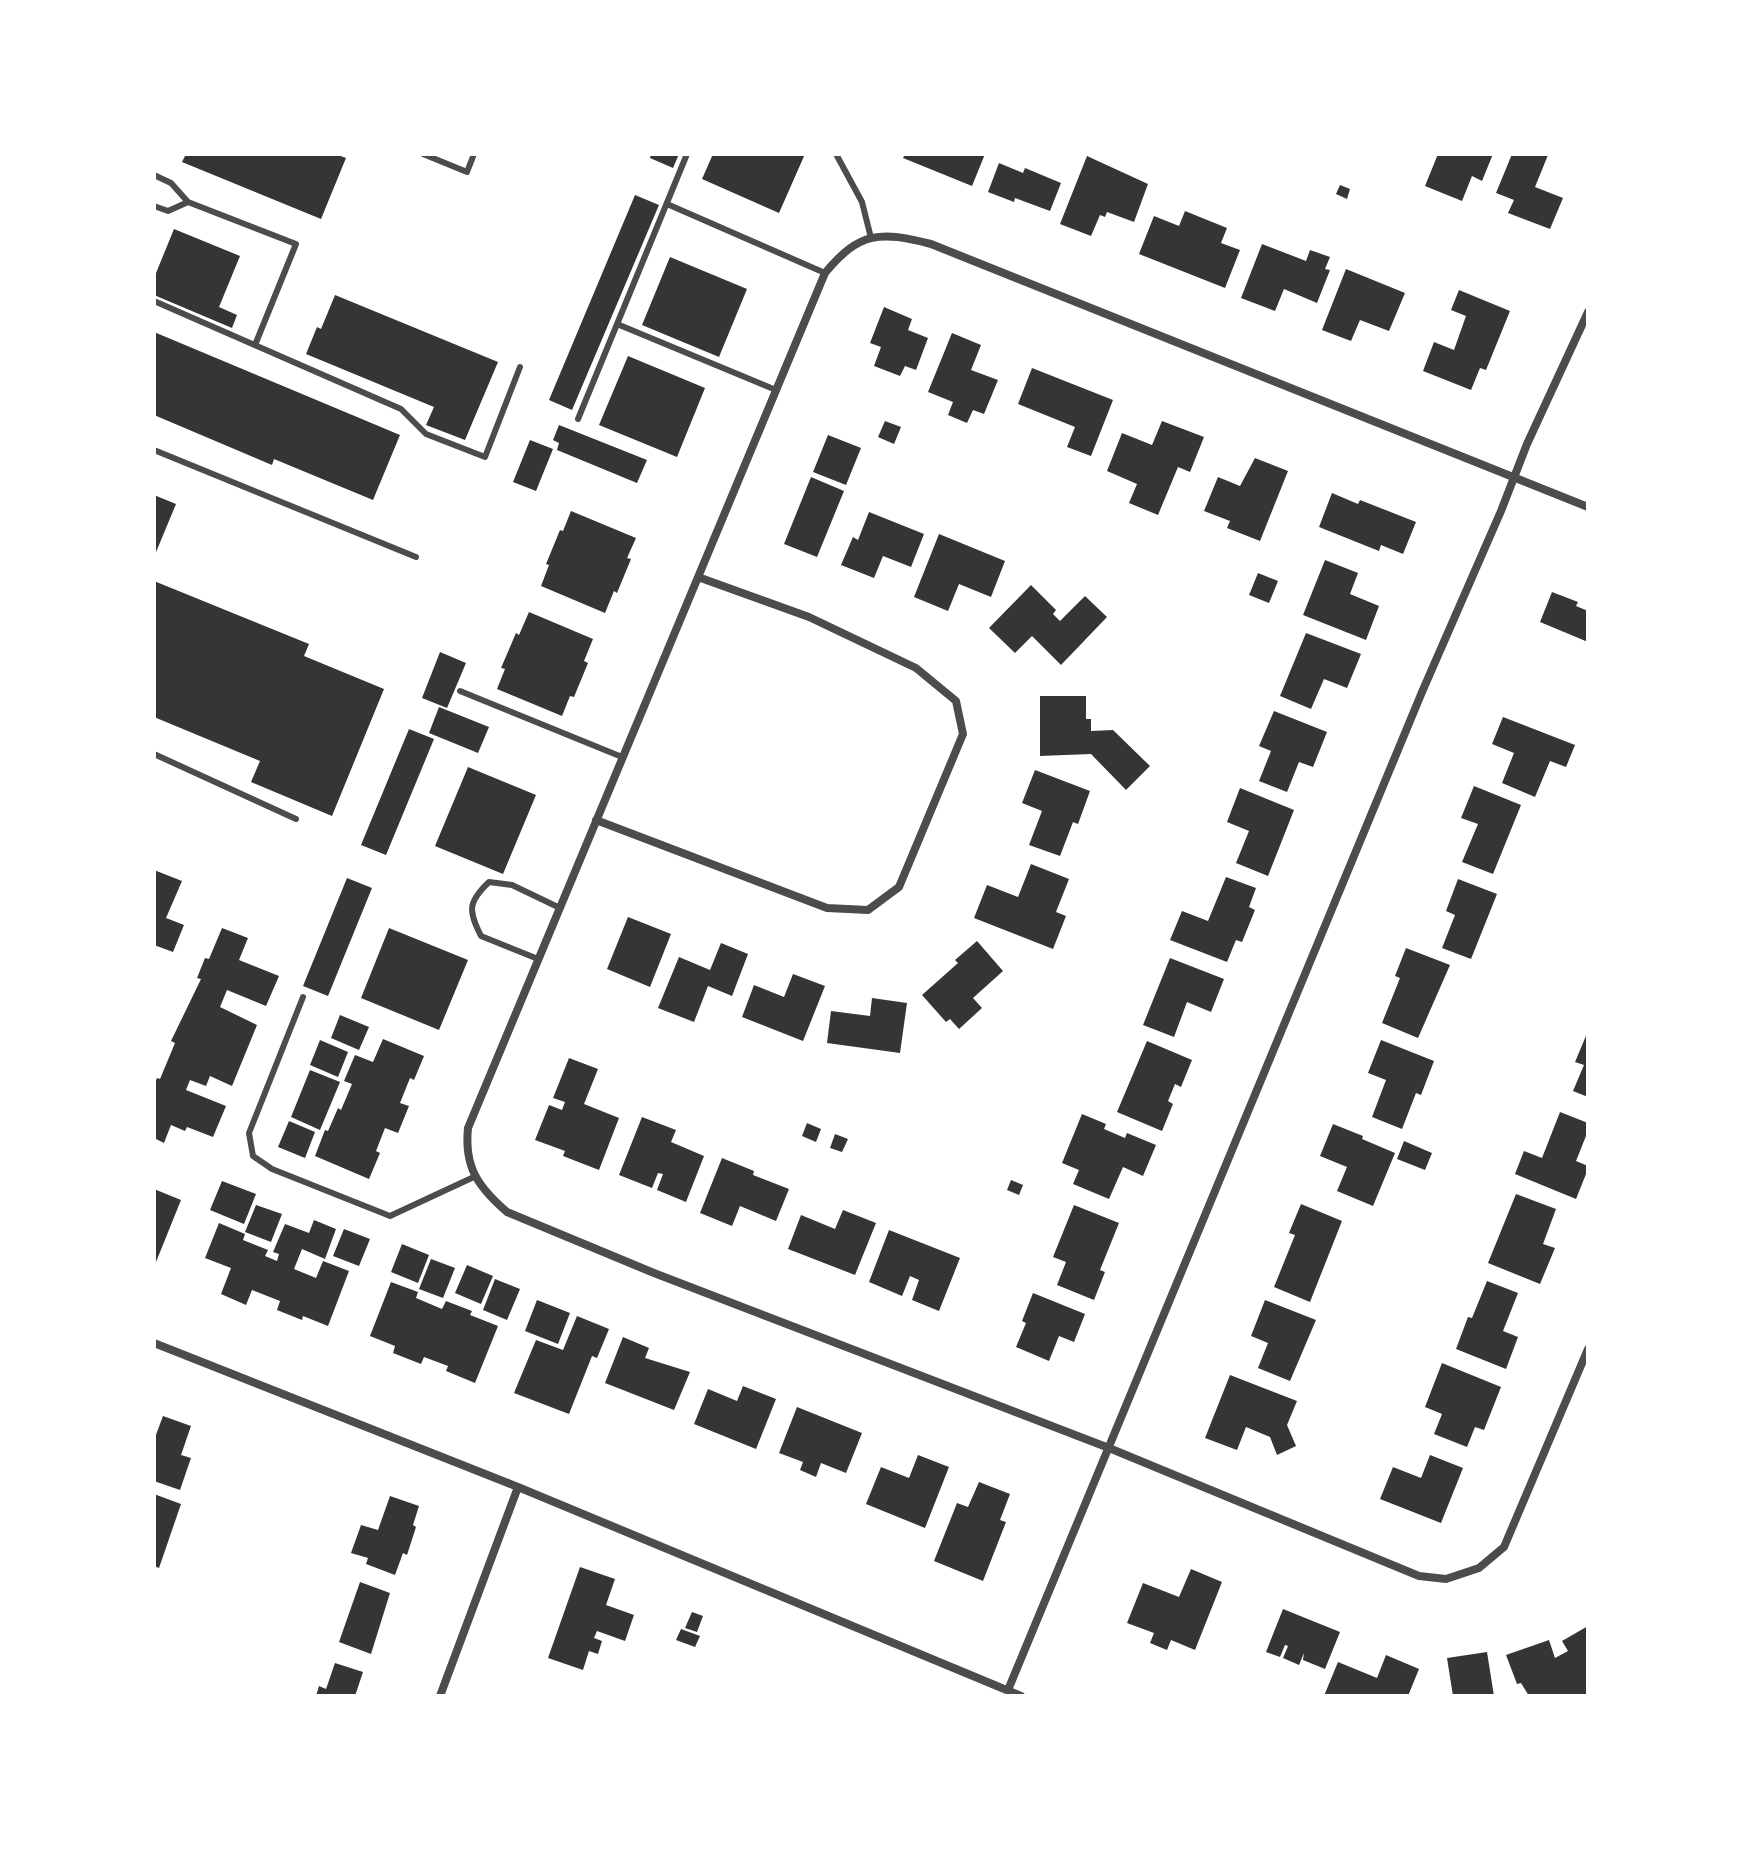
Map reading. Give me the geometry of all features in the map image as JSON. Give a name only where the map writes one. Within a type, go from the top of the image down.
[{"type":"street","points":[[1588,507],[931,244],[900,236],[871,238],[845,250],[825,273],[468,1128],[466,1152],[489,1196],[507,1212],[668,1279],[1109,1448],[1419,1576],[1446,1579],[1479,1568],[1504,1547],[1588,1349]]},
{"type":"street","points":[[1008,1690],[1422,692],[1588,312]]},
{"type":"street","points":[[596,820],[827,908],[868,910],[899,887],[963,734],[956,701],[916,668],[809,617],[698,577]]},
{"type":"street","points":[[154,1343],[518,1487],[1021,1696]]},
{"type":"street","points":[[440,1696],[518,1487]]},
{"type":"lane","points":[[423,154],[467,172],[474,154]]},
{"type":"lane","points":[[578,419],[687,154]]},
{"type":"lane","points":[[836,154],[862,202],[871,238]]},
{"type":"lane","points":[[154,175],[171,183],[188,202],[296,244],[255,345]]},
{"type":"lane","points":[[154,206],[168,211],[188,202]]},
{"type":"lane","points":[[667,204],[825,273]]},
{"type":"lane","points":[[154,301],[401,409],[426,434],[485,457],[520,367]]},
{"type":"lane","points":[[617,324],[776,390]]},
{"type":"lane","points":[[154,450],[416,557]]},
{"type":"lane","points":[[460,691],[622,757]]},
{"type":"lane","points":[[154,754],[296,819]]},
{"type":"lane","points":[[538,959],[481,936],[471,916],[474,896],[489,882],[512,885],[560,908]]},
{"type":"lane","points":[[303,997],[249,1133],[253,1156],[272,1169],[390,1216],[476,1176]]},
{"type":"building","points":[[186,154],[335,154],[346,158],[321,219],[182,162]]},
{"type":"building","points":[[651,154],[679,154],[673,168],[650,158]]},
{"type":"building","points":[[713,154],[805,154],[779,213],[702,179]]},
{"type":"building","points":[[905,154],[985,154],[972,186],[903,158]]},
{"type":"building","points":[[1438,154],[1493,154],[1482,181],[1472,176],[1462,201],[1425,186]]},
{"type":"building","points":[[1512,154],[1548,155],[1535,187],[1563,198],[1550,229],[1508,213],[1514,200],[1496,193]]},
{"type":"building","points":[[1087,156],[1148,184],[1134,222],[1107,212],[1105,217],[1100,215],[1091,236],[1060,224]]},
{"type":"building","points":[[999,163],[1023,173],[1025,168],[1061,183],[1050,211],[988,192]]},
{"type":"building","points":[[1340,185],[1350,189],[1347,199],[1336,194]]},
{"type":"building","points":[[635,195],[659,205],[572,410],[549,400]]},
{"type":"building","points":[[1185,211],[1227,228],[1221,243],[1240,250],[1225,288],[1139,254],[1154,216],[1179,226]]},
{"type":"building","points":[[174,229],[240,256],[219,307],[237,315],[232,328],[154,295],[154,278]]},
{"type":"building","points":[[1262,244],[1306,261],[1310,250],[1330,257],[1325,269],[1330,270],[1317,303],[1284,289],[1275,311],[1241,298]]},
{"type":"building","points":[[670,257],[747,289],[719,357],[642,325]]},
{"type":"building","points":[[1346,269],[1405,293],[1389,331],[1360,320],[1351,341],[1322,330]]},
{"type":"building","points":[[1459,290],[1510,311],[1486,370],[1480,368],[1471,390],[1423,371],[1434,342],[1454,350],[1466,316],[1451,310]]},
{"type":"building","points":[[335,295],[498,362],[465,440],[426,425],[434,407],[306,354],[317,327],[321,329]]},
{"type":"building","points":[[884,307],[912,319],[908,330],[928,338],[916,370],[905,366],[900,376],[874,366],[881,347],[870,343]]},
{"type":"building","points":[[154,332],[400,435],[373,500],[274,459],[272,465],[154,415]]},
{"type":"building","points":[[952,333],[981,345],[971,370],[998,380],[984,414],[973,410],[967,423],[948,415],[953,402],[928,392]]},
{"type":"building","points":[[628,356],[705,388],[677,457],[599,425]]},
{"type":"building","points":[[1032,368],[1113,400],[1091,456],[1067,447],[1075,427],[1018,404]]},
{"type":"building","points":[[885,421],[901,427],[894,444],[878,437]]},
{"type":"building","points":[[1162,421],[1204,437],[1190,472],[1178,467],[1158,515],[1129,503],[1137,484],[1107,471],[1122,433],[1152,445]]},
{"type":"building","points":[[559,425],[647,460],[637,483],[557,450],[559,443],[553,440]]},
{"type":"building","points":[[828,435],[861,448],[846,485],[813,472]]},
{"type":"building","points":[[530,440],[553,449],[536,491],[513,482]]},
{"type":"building","points":[[1255,458],[1288,471],[1260,541],[1227,528],[1230,521],[1204,511],[1218,477],[1240,486]]},
{"type":"building","points":[[811,477],[844,491],[817,557],[784,544]]},
{"type":"building","points":[[1332,493],[1358,504],[1360,500],[1416,522],[1403,554],[1381,545],[1379,551],[1319,527]]},
{"type":"building","points":[[154,495],[176,504],[154,557]]},
{"type":"building","points":[[571,511],[636,538],[617,593],[614,591],[605,613],[541,586],[549,565],[546,564]]},
{"type":"building","points":[[869,512],[924,534],[911,567],[883,556],[874,578],[841,565],[853,537],[858,540]]},
{"type":"building","points":[[939,534],[1005,561],[991,597],[959,584],[948,611],[914,597]]},
{"type":"building","points":[[1325,560],[1358,573],[1350,594],[1379,606],[1366,640],[1303,615]]},
{"type":"building","points":[[1258,573],[1278,581],[1269,603],[1249,595]]},
{"type":"building","points":[[154,581],[309,644],[304,656],[384,689],[332,816],[251,782],[260,761],[154,717]]},
{"type":"building","points":[[1031,585],[1056,610],[1053,614],[1060,621],[1085,596],[1107,617],[1061,665],[1032,636],[1015,653],[989,628]]},
{"type":"building","points":[[1552,592],[1578,602],[1576,606],[1588,611],[1588,642],[1540,622]]},
{"type":"building","points":[[529,612],[593,639],[584,661],[588,663],[574,697],[570,696],[562,716],[497,689],[505,669],[501,668]]},
{"type":"building","points":[[1306,633],[1361,654],[1347,688],[1324,679],[1311,709],[1280,696]]},
{"type":"building","points":[[440,652],[466,663],[447,708],[422,698]]},
{"type":"building","points":[[1040,696],[1086,696],[1086,719],[1091,719],[1091,731],[1113,730],[1150,766],[1126,790],[1091,754],[1040,756]]},
{"type":"building","points":[[439,707],[489,727],[478,753],[429,733]]},
{"type":"building","points":[[1274,711],[1327,732],[1313,767],[1299,762],[1287,792],[1259,781],[1271,751],[1259,746]]},
{"type":"building","points":[[1503,717],[1575,745],[1566,767],[1550,761],[1535,797],[1502,783],[1514,753],[1492,744]]},
{"type":"building","points":[[409,729],[434,739],[386,855],[361,845]]},
{"type":"building","points":[[468,767],[536,795],[503,874],[435,846]]},
{"type":"building","points":[[1035,770],[1090,791],[1078,824],[1073,822],[1060,856],[1029,845],[1042,811],[1022,803]]},
{"type":"building","points":[[1474,786],[1521,805],[1493,874],[1462,862],[1478,824],[1461,818]]},
{"type":"building","points":[[1240,788],[1294,810],[1268,876],[1236,863],[1249,831],[1227,822]]},
{"type":"building","points":[[1031,864],[1069,879],[1056,912],[1066,916],[1053,949],[974,918],[987,885],[1018,897]]},
{"type":"building","points":[[154,870],[182,881],[166,918],[184,925],[173,952],[154,945]]},
{"type":"building","points":[[1226,877],[1256,888],[1249,907],[1255,910],[1242,942],[1236,940],[1227,962],[1170,940],[1182,911],[1208,921]]},
{"type":"building","points":[[347,878],[372,888],[328,996],[303,986]]},
{"type":"building","points":[[1458,879],[1497,894],[1471,959],[1442,948],[1455,915],[1446,911]]},
{"type":"building","points":[[628,917],[671,934],[650,987],[607,969]]},
{"type":"building","points":[[222,928],[248,938],[239,960],[279,976],[266,1006],[227,990],[220,1007],[257,1025],[232,1086],[210,1076],[206,1086],[190,1080],[186,1090],[226,1106],[213,1137],[187,1127],[185,1131],[171,1125],[164,1143],[154,1138],[154,1085],[157,1078],[160,1079],[175,1043],[171,1041],[201,979],[197,978],[205,958],[209,959]]},
{"type":"building","points":[[389,928],[468,960],[439,1030],[361,998]]},
{"type":"building","points":[[977,941],[1003,971],[973,998],[982,1008],[959,1029],[950,1019],[946,1022],[922,995]]},
{"type":"building","points":[[721,943],[748,954],[732,996],[708,986],[694,1022],[658,1008],[679,957],[710,970]]},
{"type":"building","points":[[1406,948],[1450,965],[1418,1038],[1382,1023],[1400,978],[1395,976]]},
{"type":"building","points":[[1170,958],[1224,979],[1211,1012],[1187,1002],[1174,1037],[1143,1025]]},
{"type":"building","points":[[793,974],[825,986],[803,1041],[742,1017],[754,985],[784,997]]},
{"type":"building","points":[[872,998],[907,1003],[900,1053],[827,1043],[831,1011],[870,1016]]},
{"type":"building","points":[[340,1015],[369,1027],[359,1050],[331,1038]]},
{"type":"building","points":[[1588,1031],[1588,1097],[1573,1091],[1584,1065],[1575,1062]]},
{"type":"building","points":[[383,1039],[424,1056],[414,1080],[410,1078],[400,1103],[409,1106],[398,1133],[385,1128],[376,1151],[380,1153],[369,1179],[315,1156],[325,1130],[328,1131],[338,1108],[341,1110],[352,1084],[344,1081],[355,1055],[373,1062]]},
{"type":"building","points":[[320,1040],[348,1052],[338,1077],[310,1065]]},
{"type":"building","points":[[1381,1040],[1434,1061],[1421,1095],[1416,1093],[1402,1129],[1372,1117],[1386,1080],[1368,1073]]},
{"type":"building","points":[[1147,1041],[1192,1060],[1181,1087],[1175,1084],[1168,1101],[1173,1104],[1162,1131],[1117,1112]]},
{"type":"building","points":[[569,1058],[598,1069],[584,1104],[619,1118],[599,1170],[563,1156],[565,1151],[535,1140],[549,1105],[562,1110],[565,1102],[553,1098]]},
{"type":"building","points":[[310,1070],[340,1082],[320,1130],[291,1117]]},
{"type":"building","points":[[1560,1112],[1588,1123],[1588,1131],[1576,1161],[1588,1166],[1588,1169],[1576,1199],[1515,1174],[1524,1151],[1542,1158]]},
{"type":"building","points":[[1082,1114],[1106,1124],[1104,1129],[1125,1138],[1127,1133],[1156,1145],[1143,1176],[1123,1167],[1109,1199],[1073,1184],[1079,1170],[1062,1163]]},
{"type":"building","points":[[642,1117],[676,1130],[671,1142],[704,1156],[686,1202],[657,1190],[663,1174],[658,1173],[652,1188],[619,1175]]},
{"type":"building","points":[[289,1121],[315,1132],[305,1158],[278,1147]]},
{"type":"building","points":[[807,1123],[821,1129],[816,1142],[802,1136]]},
{"type":"building","points":[[1333,1124],[1395,1153],[1373,1206],[1337,1191],[1347,1167],[1320,1156]]},
{"type":"building","points":[[835,1134],[848,1139],[842,1152],[830,1148]]},
{"type":"building","points":[[1404,1141],[1432,1153],[1425,1170],[1397,1159]]},
{"type":"building","points":[[722,1158],[754,1171],[753,1175],[789,1189],[776,1221],[740,1206],[732,1226],[700,1213]]},
{"type":"building","points":[[1011,1180],[1023,1185],[1019,1195],[1007,1190]]},
{"type":"building","points":[[222,1181],[256,1194],[244,1224],[210,1210]]},
{"type":"building","points":[[154,1189],[181,1200],[154,1267]]},
{"type":"building","points":[[1516,1194],[1556,1209],[1543,1244],[1555,1248],[1540,1284],[1488,1263]]},
{"type":"building","points":[[1301,1204],[1342,1221],[1310,1302],[1274,1287],[1295,1235],[1289,1233]]},
{"type":"building","points":[[256,1205],[282,1214],[271,1242],[245,1232]]},
{"type":"building","points":[[1074,1205],[1119,1223],[1100,1270],[1105,1272],[1094,1300],[1057,1285],[1066,1262],[1053,1257]]},
{"type":"building","points":[[843,1210],[876,1223],[855,1275],[788,1249],[801,1215],[835,1229]]},
{"type":"building","points":[[314,1220],[336,1229],[325,1259],[302,1249],[294,1269],[316,1278],[323,1261],[349,1271],[328,1326],[277,1310],[280,1301],[252,1290],[246,1305],[221,1294],[231,1268],[205,1258],[219,1223],[245,1234],[243,1240],[268,1250],[265,1256],[277,1261],[279,1254],[273,1252],[285,1224],[309,1233]]},
{"type":"building","points":[[344,1229],[370,1239],[359,1266],[333,1256]]},
{"type":"building","points":[[889,1230],[960,1258],[939,1311],[912,1300],[919,1280],[910,1276],[902,1296],[869,1282]]},
{"type":"building","points":[[402,1244],[429,1255],[418,1283],[391,1272]]},
{"type":"building","points":[[431,1259],[455,1268],[443,1298],[419,1289]]},
{"type":"building","points":[[467,1265],[493,1276],[481,1304],[455,1293]]},
{"type":"building","points":[[495,1279],[520,1289],[507,1320],[483,1310]]},
{"type":"building","points":[[1487,1281],[1518,1293],[1503,1331],[1518,1337],[1506,1369],[1456,1349]]},
{"type":"building","points":[[391,1282],[418,1292],[416,1298],[442,1309],[446,1301],[498,1326],[475,1383],[446,1371],[448,1366],[424,1357],[421,1364],[393,1353],[395,1346],[370,1336]]},
{"type":"building","points":[[1033,1293],[1085,1314],[1074,1342],[1059,1336],[1049,1361],[1016,1347]]},
{"type":"building","points":[[537,1300],[570,1313],[558,1344],[525,1331]]},
{"type":"building","points":[[1265,1300],[1316,1320],[1290,1381],[1258,1368],[1268,1343],[1251,1336]]},
{"type":"building","points":[[577,1316],[609,1329],[597,1358],[592,1356],[569,1414],[514,1393],[536,1340],[563,1350]]},
{"type":"building","points":[[623,1337],[649,1348],[645,1358],[690,1372],[674,1410],[605,1383]]},
{"type":"building","points":[[1442,1363],[1501,1387],[1484,1430],[1475,1427],[1467,1447],[1434,1434],[1442,1414],[1425,1407]]},
{"type":"building","points":[[1230,1375],[1297,1401],[1287,1425],[1296,1446],[1277,1455],[1270,1437],[1246,1427],[1237,1450],[1205,1438]]},
{"type":"building","points":[[743,1386],[776,1399],[756,1449],[694,1424],[708,1389],[737,1401]]},
{"type":"building","points":[[797,1407],[862,1433],[846,1473],[821,1463],[816,1477],[800,1470],[803,1462],[779,1453]]},
{"type":"building","points":[[163,1416],[191,1426],[181,1455],[191,1458],[180,1490],[154,1481],[154,1440]]},
{"type":"building","points":[[918,1455],[949,1467],[925,1528],[866,1504],[881,1467],[909,1478]]},
{"type":"building","points":[[1430,1455],[1463,1468],[1441,1523],[1380,1499],[1393,1467],[1421,1478]]},
{"type":"building","points":[[979,1482],[1010,1494],[1000,1520],[1006,1522],[983,1581],[934,1561],[957,1503],[968,1507]]},
{"type":"building","points":[[154,1494],[181,1504],[159,1568],[154,1566]]},
{"type":"building","points":[[390,1496],[419,1506],[407,1555],[403,1553],[395,1575],[366,1564],[368,1558],[351,1553],[361,1525],[378,1530]]},
{"type":"building","points":[[580,1567],[615,1579],[606,1605],[634,1615],[625,1641],[597,1631],[594,1638],[602,1641],[598,1654],[589,1651],[583,1670],[548,1658]]},
{"type":"building","points":[[1191,1569],[1222,1582],[1195,1650],[1171,1640],[1167,1650],[1150,1643],[1154,1633],[1127,1623],[1143,1583],[1179,1597]]},
{"type":"building","points":[[360,1582],[390,1593],[371,1654],[339,1642]]},
{"type":"building","points":[[1283,1609],[1340,1632],[1325,1669],[1303,1660],[1304,1653],[1299,1665],[1283,1658],[1288,1646],[1285,1645],[1280,1657],[1266,1652]]},
{"type":"building","points":[[692,1612],[703,1616],[697,1632],[685,1628]]},
{"type":"building","points":[[1588,1626],[1588,1695],[1529,1696],[1521,1683],[1517,1684],[1506,1655],[1549,1640],[1555,1658],[1568,1651],[1562,1641]]},
{"type":"building","points":[[681,1629],[700,1636],[695,1647],[676,1640]]},
{"type":"building","points":[[1487,1652],[1494,1696],[1453,1696],[1447,1658]]},
{"type":"building","points":[[1386,1655],[1419,1669],[1408,1696],[1324,1696],[1338,1662],[1377,1678]]},
{"type":"building","points":[[335,1663],[363,1672],[355,1696],[316,1696],[319,1686],[326,1689]]}]
